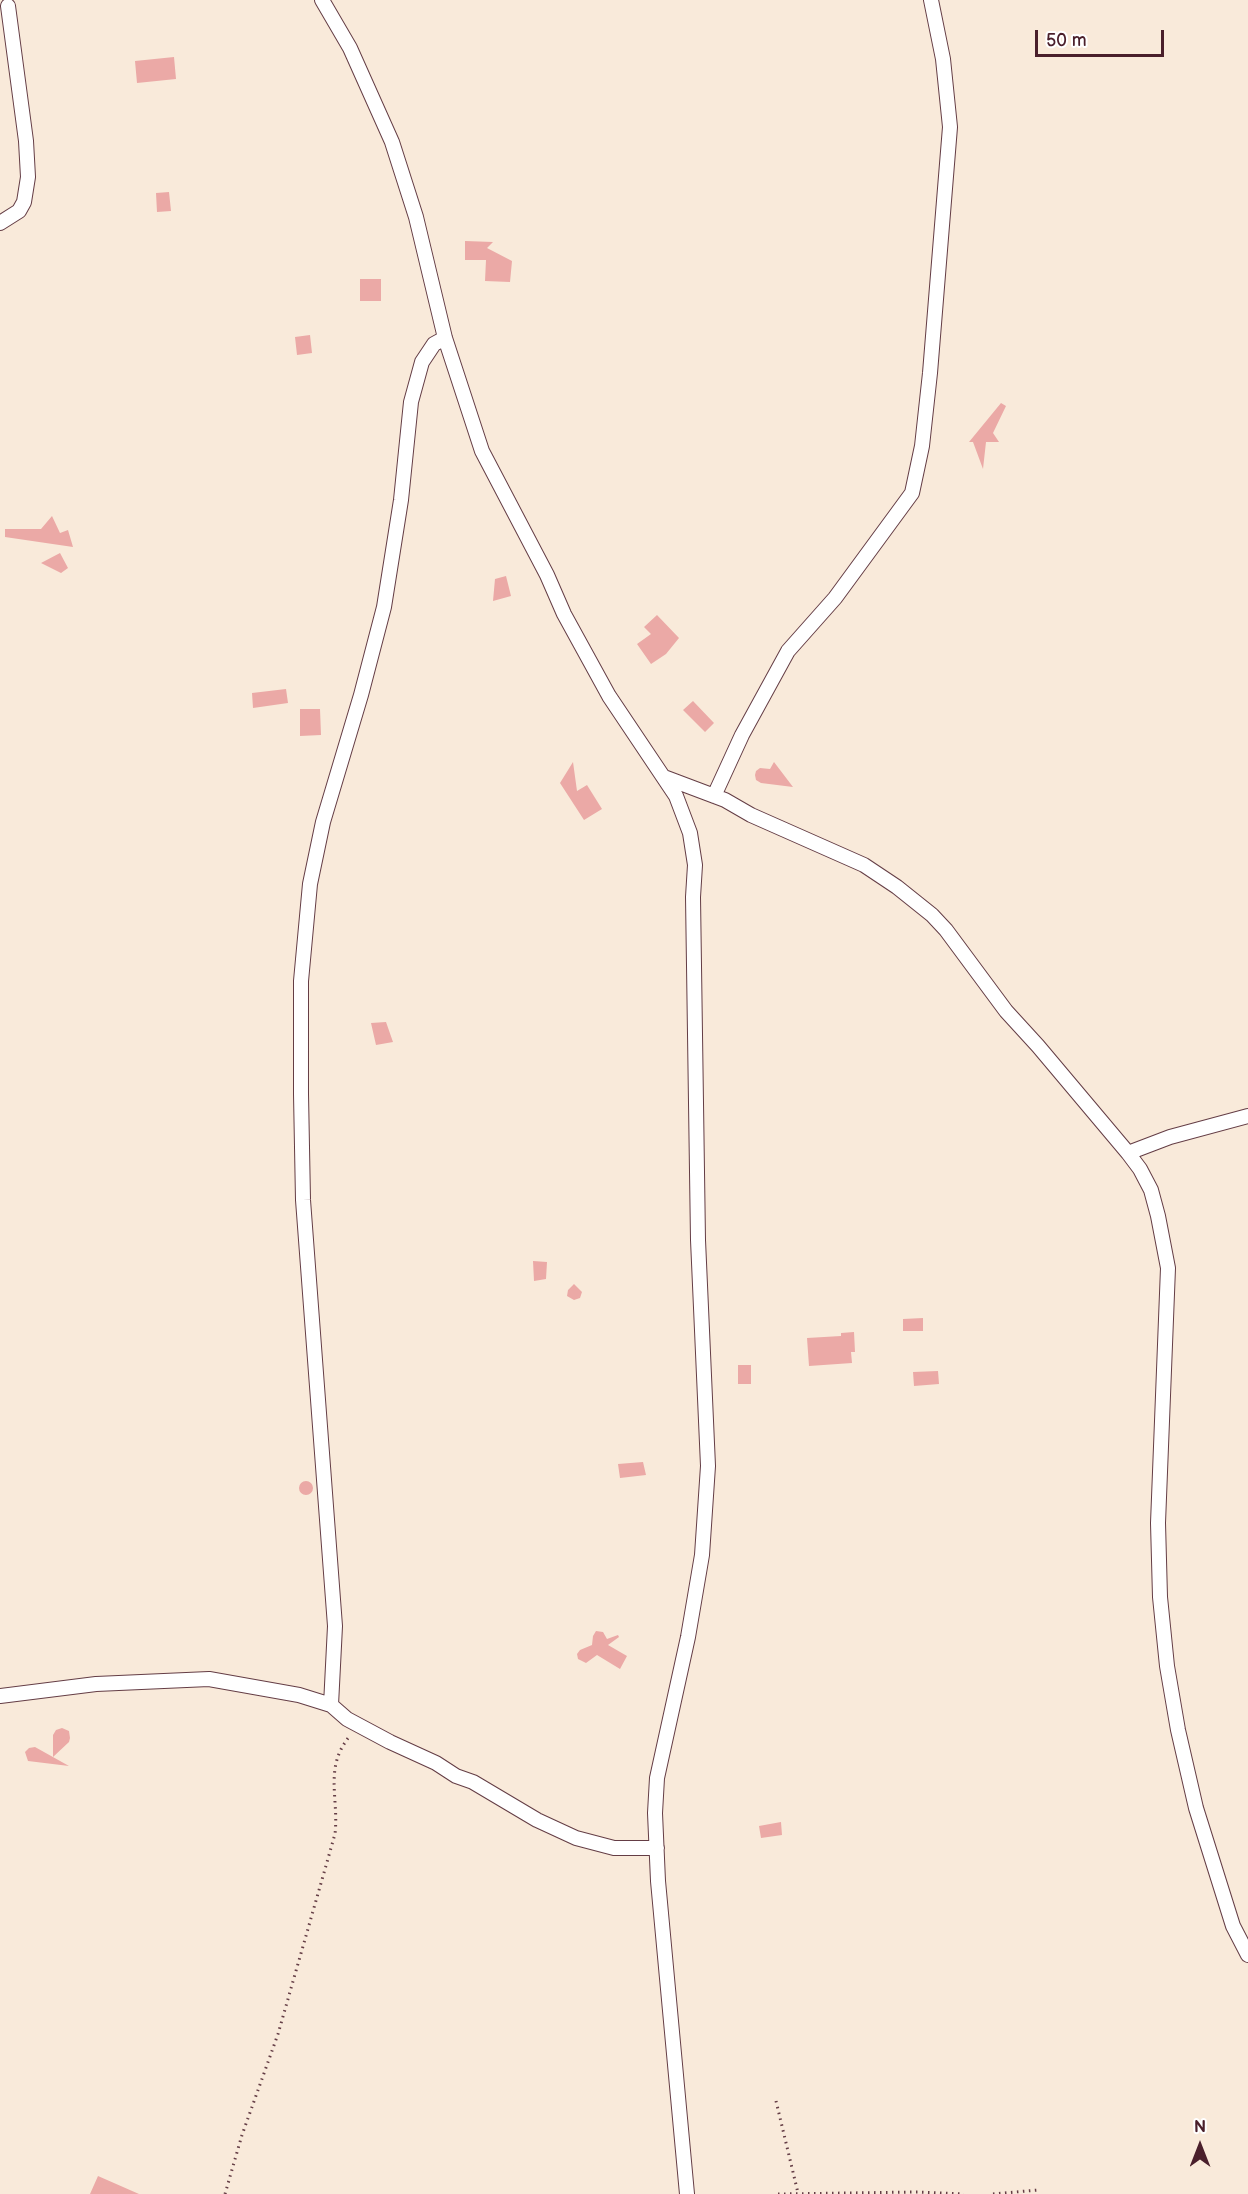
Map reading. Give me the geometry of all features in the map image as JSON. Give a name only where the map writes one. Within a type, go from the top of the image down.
[{"type":"street","points":[[322,0],[350,48],[392,142],[416,217],[445,338],[482,451],[547,575],[564,614],[609,696],[676,796],[690,833],[695,865],[693,897],[698,1240],[708,1466],[702,1555],[688,1636],[657,1778],[658,1881],[687,2194]]},
{"type":"street","points":[[714,796],[742,735],[788,651],[835,598],[912,493],[922,446],[929,384],[950,127],[944,59],[931,0]]},
{"type":"street","points":[[0,223],[18,210],[24,202],[28,177],[8,6]]},
{"type":"street","points":[[331,1705],[335,1626],[303,1200],[302,970],[310,884],[323,822],[361,695],[384,607],[401,500],[411,402],[422,362],[434,344],[445,338]]},
{"type":"street","points":[[664,777],[714,796],[864,865],[897,887],[932,915],[946,930],[1006,1011],[1128,1153],[1151,1190],[1168,1268],[1158,1523],[1160,1597],[1167,1666],[1178,1730],[1196,1808],[1233,1926],[1248,1955]]},
{"type":"street","points":[[1128,1153],[1170,1137],[1248,1116]]},
{"type":"street","points":[[0,1696],[96,1684],[209,1679],[299,1695],[331,1705],[358,1725],[436,1763],[537,1820],[576,1838],[614,1848],[657,1848]]},
{"type":"path","points":[[225,2194],[242,2135],[278,2034],[335,1834],[337,1816],[334,1765],[340,1748],[358,1725]]},
{"type":"path","points":[[776,2101],[798,2194]]},
{"type":"path","points":[[993,2194],[1038,2190]]},
{"type":"path","points":[[778,2194],[964,2194]]},
{"type":"building","points":[[174,57],[176,79],[137,83],[135,61]]},
{"type":"building","points":[[169,192],[171,211],[157,212],[156,193]]},
{"type":"building","points":[[465,241],[493,242],[487,248],[512,261],[510,282],[485,281],[486,260],[465,260]]},
{"type":"building","points":[[360,279],[381,279],[381,301],[360,301]]},
{"type":"building","points":[[310,335],[312,353],[297,355],[295,337]]},
{"type":"building","points":[[1001,403],[1006,406],[993,433],[999,442],[986,442],[983,469],[973,442],[969,442]]},
{"type":"building","points":[[52,516],[60,533],[68,530],[73,547],[5,537],[5,529],[41,529]]},
{"type":"building","points":[[60,553],[68,568],[61,573],[41,563]]},
{"type":"building","points":[[506,576],[511,596],[493,601],[495,579]]},
{"type":"building","points":[[657,615],[679,638],[666,654],[651,664],[637,644],[651,634],[644,627]]},
{"type":"building","points":[[286,689],[288,703],[253,708],[252,693]]},
{"type":"building","points":[[693,701],[714,723],[705,732],[683,710]]},
{"type":"building","points":[[300,709],[320,709],[321,735],[300,736]]},
{"type":"building","points":[[573,762],[577,791],[587,785],[602,809],[584,820],[560,783]]},
{"type":"building","points":[[774,762],[793,787],[761,783],[756,780],[756,771],[760,768],[770,769]]},
{"type":"building","points":[[386,1022],[393,1042],[376,1045],[371,1023]]},
{"type":"building","points":[[533,1261],[547,1262],[546,1279],[534,1281]]},
{"type":"building","points":[[574,1284],[582,1292],[580,1298],[574,1300],[567,1296],[568,1290]]},
{"type":"building","points":[[923,1318],[923,1331],[903,1331],[903,1319]]},
{"type":"building","points":[[854,1332],[855,1352],[851,1352],[852,1363],[809,1366],[807,1338],[841,1336],[841,1333]]},
{"type":"building","points":[[738,1365],[751,1365],[751,1384],[738,1384]]},
{"type":"building","points":[[938,1371],[939,1384],[914,1386],[913,1372]]},
{"type":"building","points":[[643,1462],[646,1475],[620,1478],[618,1464]]},
{"type":"building","points":[[303,1481],[309,1481],[313,1488],[309,1495],[303,1495],[299,1491],[299,1485]]},
{"type":"building","points":[[596,1631],[603,1632],[607,1639],[618,1635],[619,1637],[608,1645],[627,1656],[620,1669],[597,1655],[586,1663],[578,1659],[577,1654],[580,1650],[592,1645]]},
{"type":"building","points":[[62,1728],[69,1731],[69,1742],[53,1757],[53,1735],[56,1730]]},
{"type":"building","points":[[35,1747],[69,1766],[28,1761],[25,1752]]},
{"type":"building","points":[[781,1822],[782,1835],[761,1838],[759,1826]]},
{"type":"building","points":[[98,2176],[139,2194],[90,2194]]}]
